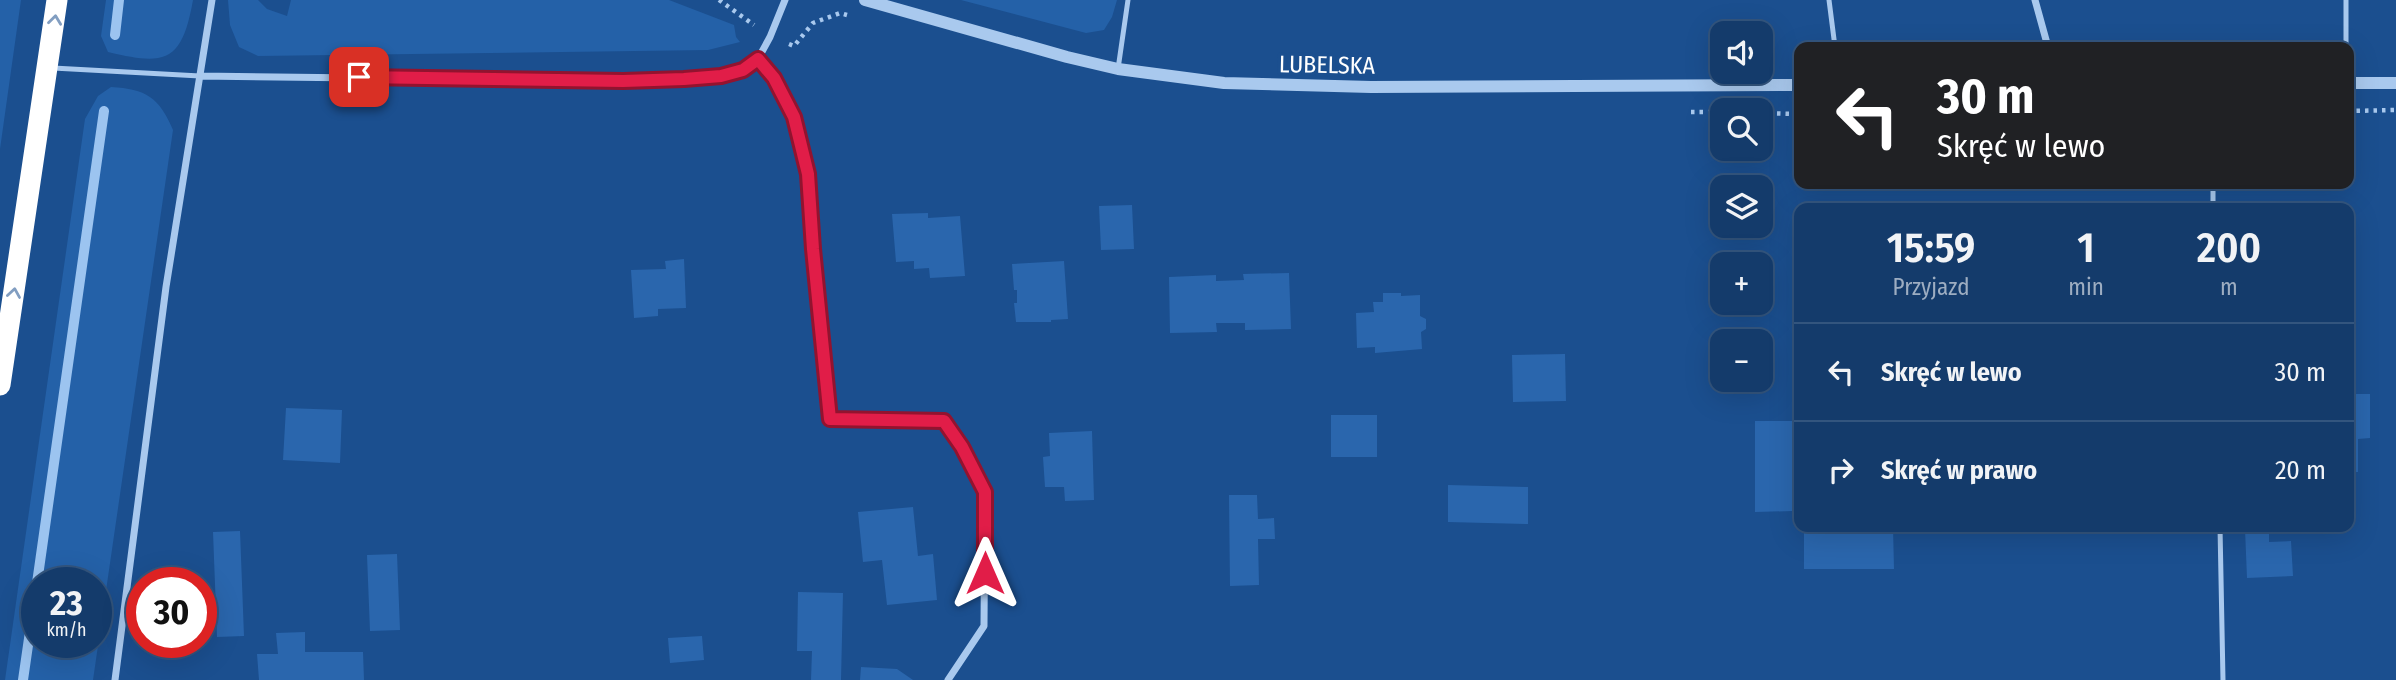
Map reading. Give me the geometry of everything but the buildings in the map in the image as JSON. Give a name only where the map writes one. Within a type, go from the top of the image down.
[{"type":"highway","points":[[0,385],[57,0]]},
{"type":"street","points":[[115,680],[166,287],[212,0]]},
{"type":"street","points":[[200,76],[623,81],[721,76],[743,70],[758,59],[785,0]]},
{"type":"street","name":"LUBELSKA","points":[[865,0],[1067,57],[1118,69],[1212,82],[1371,87],[1794,85]]},
{"type":"street","points":[[2035,0],[2047,42]]},
{"type":"street","points":[[2354,83],[2396,83]]},
{"type":"street","points":[[948,680],[984,626],[985,492]]},
{"type":"lane","points":[[1118,69],[1128,0]]},
{"type":"lane","points":[[1829,0],[1834,42]]},
{"type":"lane","points":[[2346,0],[2346,42]]},
{"type":"lane","points":[[758,59],[774,78],[794,117],[808,174],[830,419],[944,421],[962,447],[985,492]]},
{"type":"lane","points":[[49,68],[200,76]]},
{"type":"lane","points":[[2220,532],[2224,680]]},
{"type":"path","points":[[719,0],[770,37]]},
{"type":"path","points":[[2354,111],[2396,110]]},
{"type":"path","points":[[1773,113],[1794,114]]},
{"type":"shaded area","points":[[0,0],[21,0],[0,149]]},
{"type":"shaded area","points":[[106,0],[193,0],[189,21],[177,47],[168,55],[144,58],[108,52],[101,36]]},
{"type":"shaded area","points":[[228,0],[258,0],[267,9],[287,16],[291,0],[669,0],[734,25],[736,37],[740,42],[708,50],[258,56],[239,47],[230,25]]},
{"type":"shaded area","points":[[961,0],[1117,0],[1112,17],[1104,30],[1086,33]]},
{"type":"shaded area","points":[[111,87],[133,90],[150,97],[162,110],[173,130],[109,567],[21,567],[85,119],[98,96]]},
{"type":"shaded area","points":[[21,568],[21,658],[96,658],[93,680],[5,680]]},
{"type":"waterway","points":[[115,35],[119,0]]},
{"type":"waterway","points":[[39,567],[104,111]]},
{"type":"waterway","points":[[23,680],[26,658]]},
{"type":"route","points":[[359,77],[623,81],[684,79],[721,76],[743,70],[758,59],[774,78],[794,117],[808,174],[826,398],[830,419],[944,421],[962,447],[985,492],[985,573]]}]
